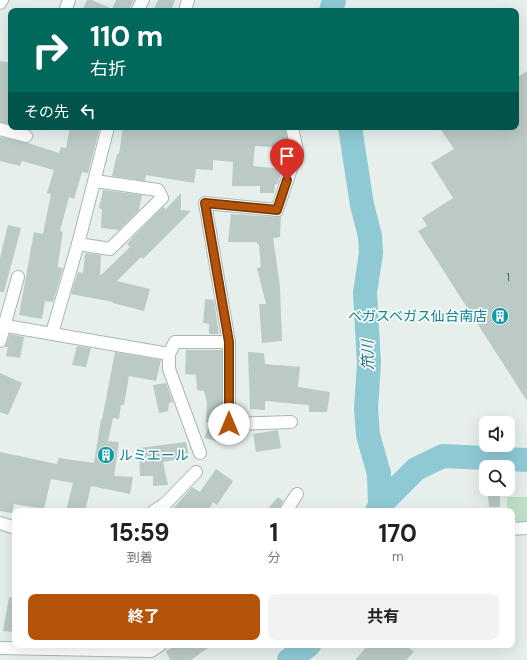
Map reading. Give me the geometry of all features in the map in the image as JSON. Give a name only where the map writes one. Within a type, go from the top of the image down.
[{"type":"street","points":[[0,129],[26,136]]},
{"type":"street","points":[[52,333],[78,244],[107,130]]},
{"type":"street","points":[[291,422],[229,424],[229,342],[205,203],[277,210],[297,151],[293,130]]},
{"type":"street","points":[[78,244],[110,249],[162,198],[158,190],[95,181]]},
{"type":"street","points":[[0,342],[2,325],[18,277]]},
{"type":"street","points":[[2,325],[169,354]]},
{"type":"street","points":[[200,453],[169,369],[169,354],[175,342],[229,342]]},
{"type":"street","points":[[158,508],[166,503],[196,472]]},
{"type":"street","points":[[288,508],[296,494]]},
{"type":"street","points":[[0,523],[12,527]]},
{"type":"street","points":[[515,529],[527,528]]},
{"type":"street","points":[[0,648],[151,651],[156,648]]},
{"type":"green space","points":[[507,497],[527,497],[527,523],[519,523],[515,520],[515,508],[507,508]]},
{"type":"building","points":[[87,0],[92,0],[110,8],[83,8]]},
{"type":"building","points":[[116,0],[134,0],[130,8],[112,8]]},
{"type":"building","points":[[158,0],[175,0],[172,8],[154,8]]},
{"type":"building","points":[[0,61],[8,62],[8,124],[0,122]]},
{"type":"building","name":"ベガスベガス仙台南店","points":[[527,71],[527,401],[418,231],[427,226],[422,218],[453,198],[431,163],[454,149],[441,130],[519,130],[519,76]]},
{"type":"building","points":[[69,130],[99,130],[88,173],[82,172],[74,199],[69,197],[60,231],[63,232],[58,267],[63,268],[53,302],[45,301],[42,319],[19,315],[34,232],[43,234],[51,194],[47,193],[54,170],[22,161],[20,166],[0,161],[0,137],[28,143],[59,153],[61,147],[66,148]]},
{"type":"building","points":[[123,130],[286,130],[289,148],[255,146],[253,166],[282,169],[278,184],[275,184],[274,193],[260,193],[260,186],[232,186],[233,162],[213,160],[213,170],[196,169],[194,183],[146,175],[145,181],[112,176],[117,154],[119,154]]},
{"type":"building","points":[[103,190],[142,195],[139,210],[119,230],[101,228],[102,209],[99,208]]},
{"type":"building","points":[[181,193],[181,210],[191,211],[143,259],[141,257],[117,281],[150,289],[144,311],[113,302],[71,294],[78,272],[83,273],[85,253],[101,255],[100,276],[130,247],[127,244],[138,232],[163,207],[166,209]]},
{"type":"building","points":[[231,214],[281,216],[280,237],[273,238],[280,286],[282,341],[262,343],[259,304],[266,304],[257,268],[261,267],[259,244],[257,244],[257,242],[228,242]]},
{"type":"building","points":[[8,225],[21,228],[4,292],[0,292],[0,258]]},
{"type":"building","points":[[205,299],[214,300],[219,334],[209,334],[209,324],[203,323]]},
{"type":"building","points":[[10,334],[24,337],[20,358],[6,356],[8,347],[5,347]]},
{"type":"building","points":[[77,346],[91,348],[86,367],[72,365]]},
{"type":"building","points":[[186,350],[222,350],[222,426],[216,441],[204,438],[211,422],[206,422],[207,403],[204,391],[197,390],[196,375],[185,374]]},
{"type":"building","points":[[115,352],[161,360],[156,381],[129,376],[124,405],[121,405],[119,419],[113,418],[108,441],[119,442],[114,476],[133,477],[130,494],[91,486],[86,508],[67,508],[73,483],[51,479],[44,508],[14,504],[12,513],[0,511],[0,452],[57,464],[59,458],[94,463],[101,419],[102,420]]},
{"type":"building","points":[[248,352],[264,353],[265,364],[300,367],[298,387],[330,392],[327,412],[309,412],[309,405],[265,401],[265,410],[250,409]]},
{"type":"building","points":[[0,373],[22,383],[8,415],[0,412]]},
{"type":"building","points":[[166,383],[173,402],[169,403],[168,411],[159,413],[153,385]]},
{"type":"building","points":[[278,430],[281,448],[256,452],[253,434]]},
{"type":"building","points":[[186,442],[189,457],[163,462],[168,485],[153,486],[153,476],[140,476],[139,448]]},
{"type":"building","points":[[216,469],[233,481],[217,505],[213,502],[210,508],[174,508],[192,487],[200,492]]},
{"type":"building","points":[[488,496],[500,496],[500,507],[489,507]]},
{"type":"building","points":[[278,497],[283,501],[280,508],[269,508]]},
{"type":"building","points":[[9,597],[12,598],[12,632],[3,631]]},
{"type":"building","points":[[172,648],[208,648],[191,660],[170,660],[166,651]]},
{"type":"building","points":[[365,648],[409,648],[414,652],[406,660],[355,660]]},
{"type":"waterway","name":"笊川","points":[[332,8],[334,0]]},
{"type":"waterway","name":"笊川","points":[[350,130],[362,205],[370,236],[371,253],[365,293],[369,363],[366,409],[368,435],[379,474],[380,505],[378,508]]},
{"type":"waterway","points":[[380,505],[416,469],[443,456],[527,460]]},
{"type":"waterway","name":"笊川","points":[[289,660],[305,648]]},
{"type":"place","name":"ベガスベガス仙台南店","points":[[500,316]]},
{"type":"place","name":"ルミエール","points":[[106,455]]},
{"type":"route","points":[[229,424],[229,342],[205,203],[277,210],[287,180]]}]
